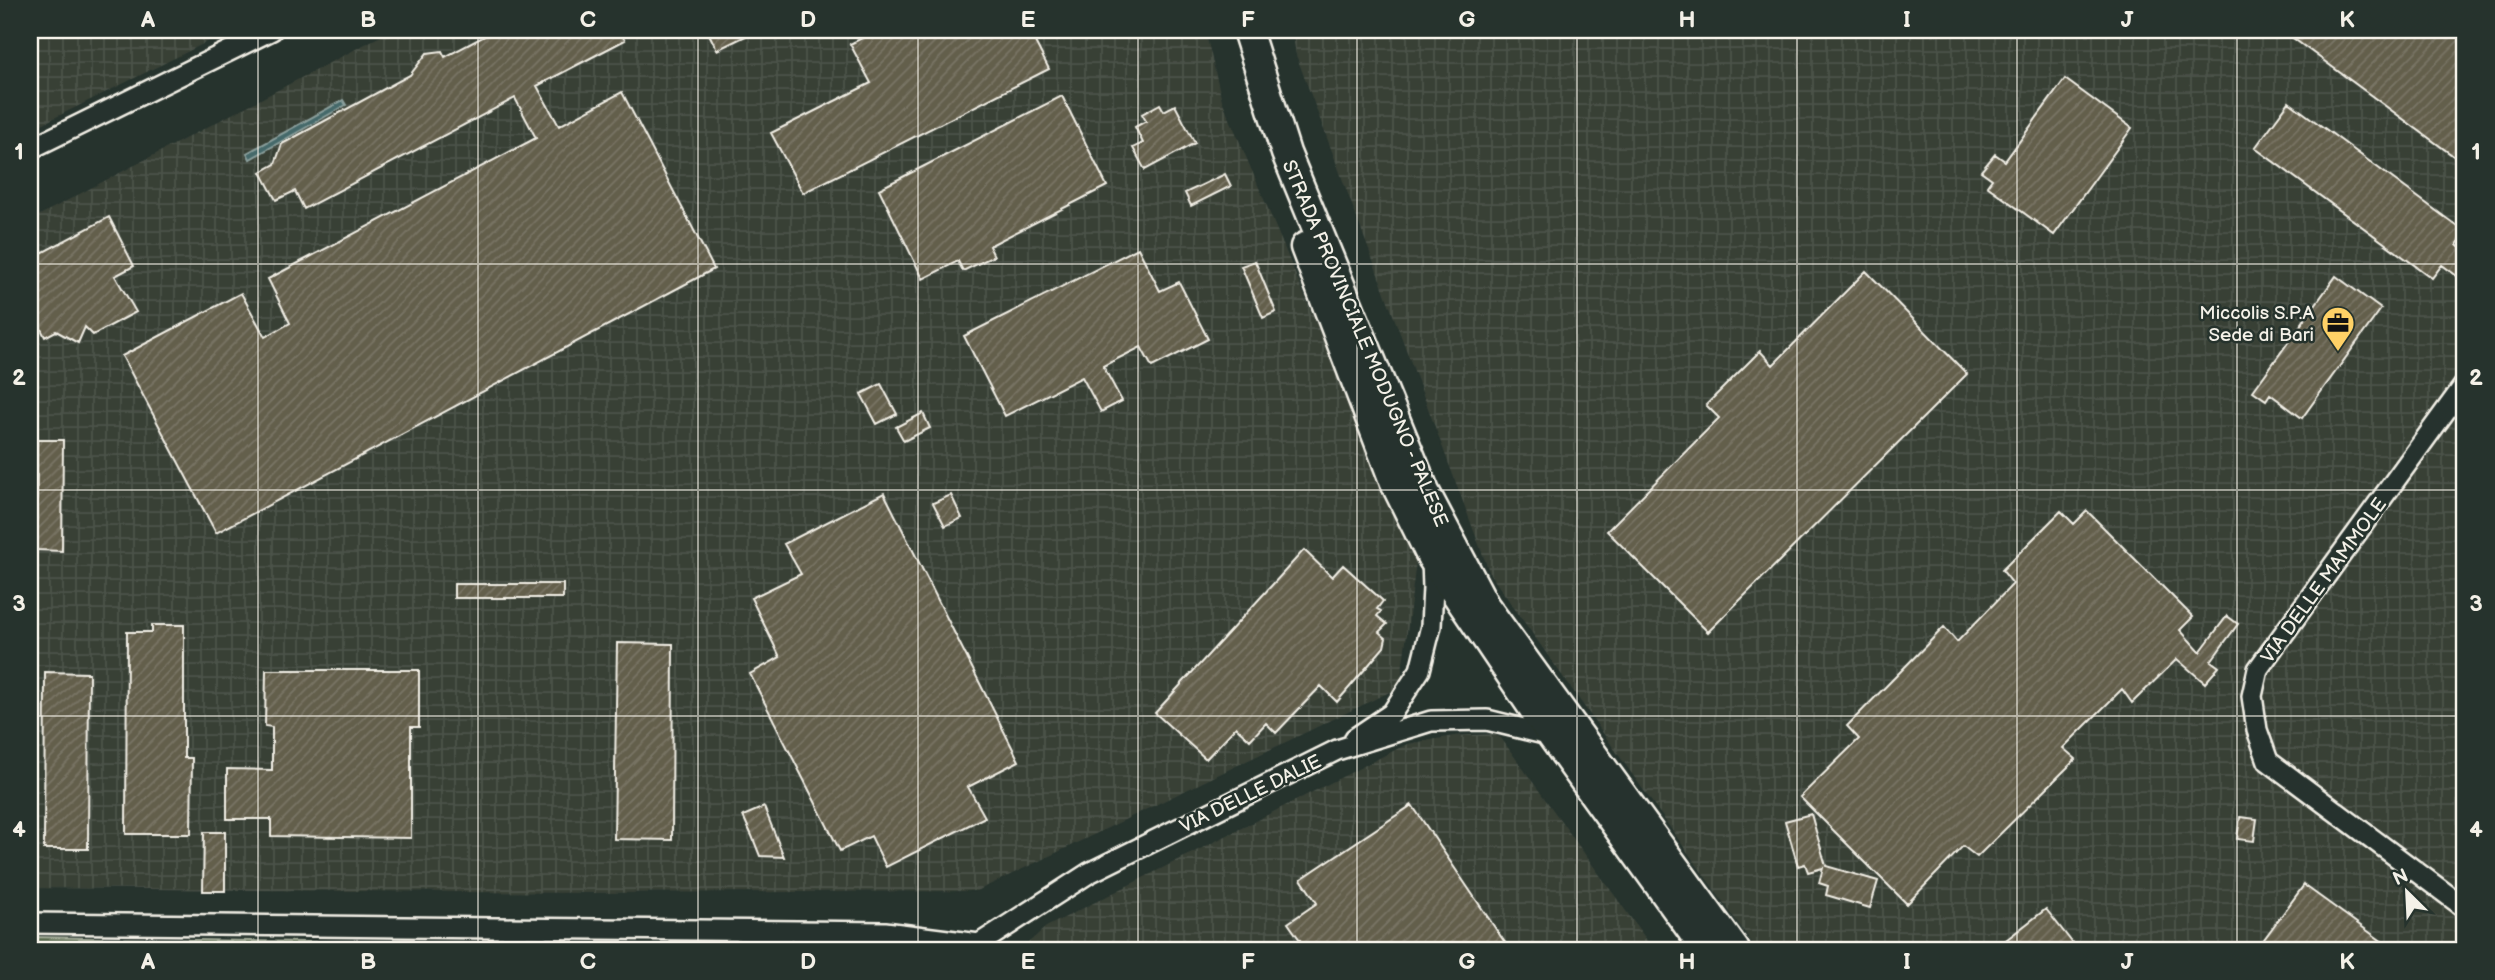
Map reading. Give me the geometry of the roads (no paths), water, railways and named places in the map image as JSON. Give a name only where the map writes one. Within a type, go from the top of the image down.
[{"type":"main road","name":"STRADA PROVINCIALE MODUGNO - PALESE","points":[[1229,30],[1270,159],[1394,481],[1432,558],[1552,736],[1706,950]]},
{"type":"main road","name":"STRADA PROVINCIALE MODUGNO - PALESE","points":[[1247,30],[1286,153],[1425,492],[1452,548],[1485,606],[1735,950]]},
{"type":"street","points":[[30,149],[111,109],[242,35],[272,30]]},
{"type":"street","points":[[30,141],[111,109]]},
{"type":"street","name":"VIA DELLE MAMMOLE","points":[[2465,384],[2258,669],[2252,696],[2257,730],[2268,761],[2465,908]]},
{"type":"street","points":[[1337,750],[1392,713],[1420,670],[1431,626],[1432,558]]},
{"type":"street","name":"VIA DELLE DALIE","points":[[977,947],[1089,873],[1337,750],[1431,720],[1487,720],[1552,736]]},
{"type":"street","points":[[30,923],[885,932],[977,947]]},
{"type":"water","points":[[343,100],[346,105],[250,159],[247,153]]},
{"type":"place","name":"Miccolis S.P.A Sede di Bari","points":[[2338,353]]}]
